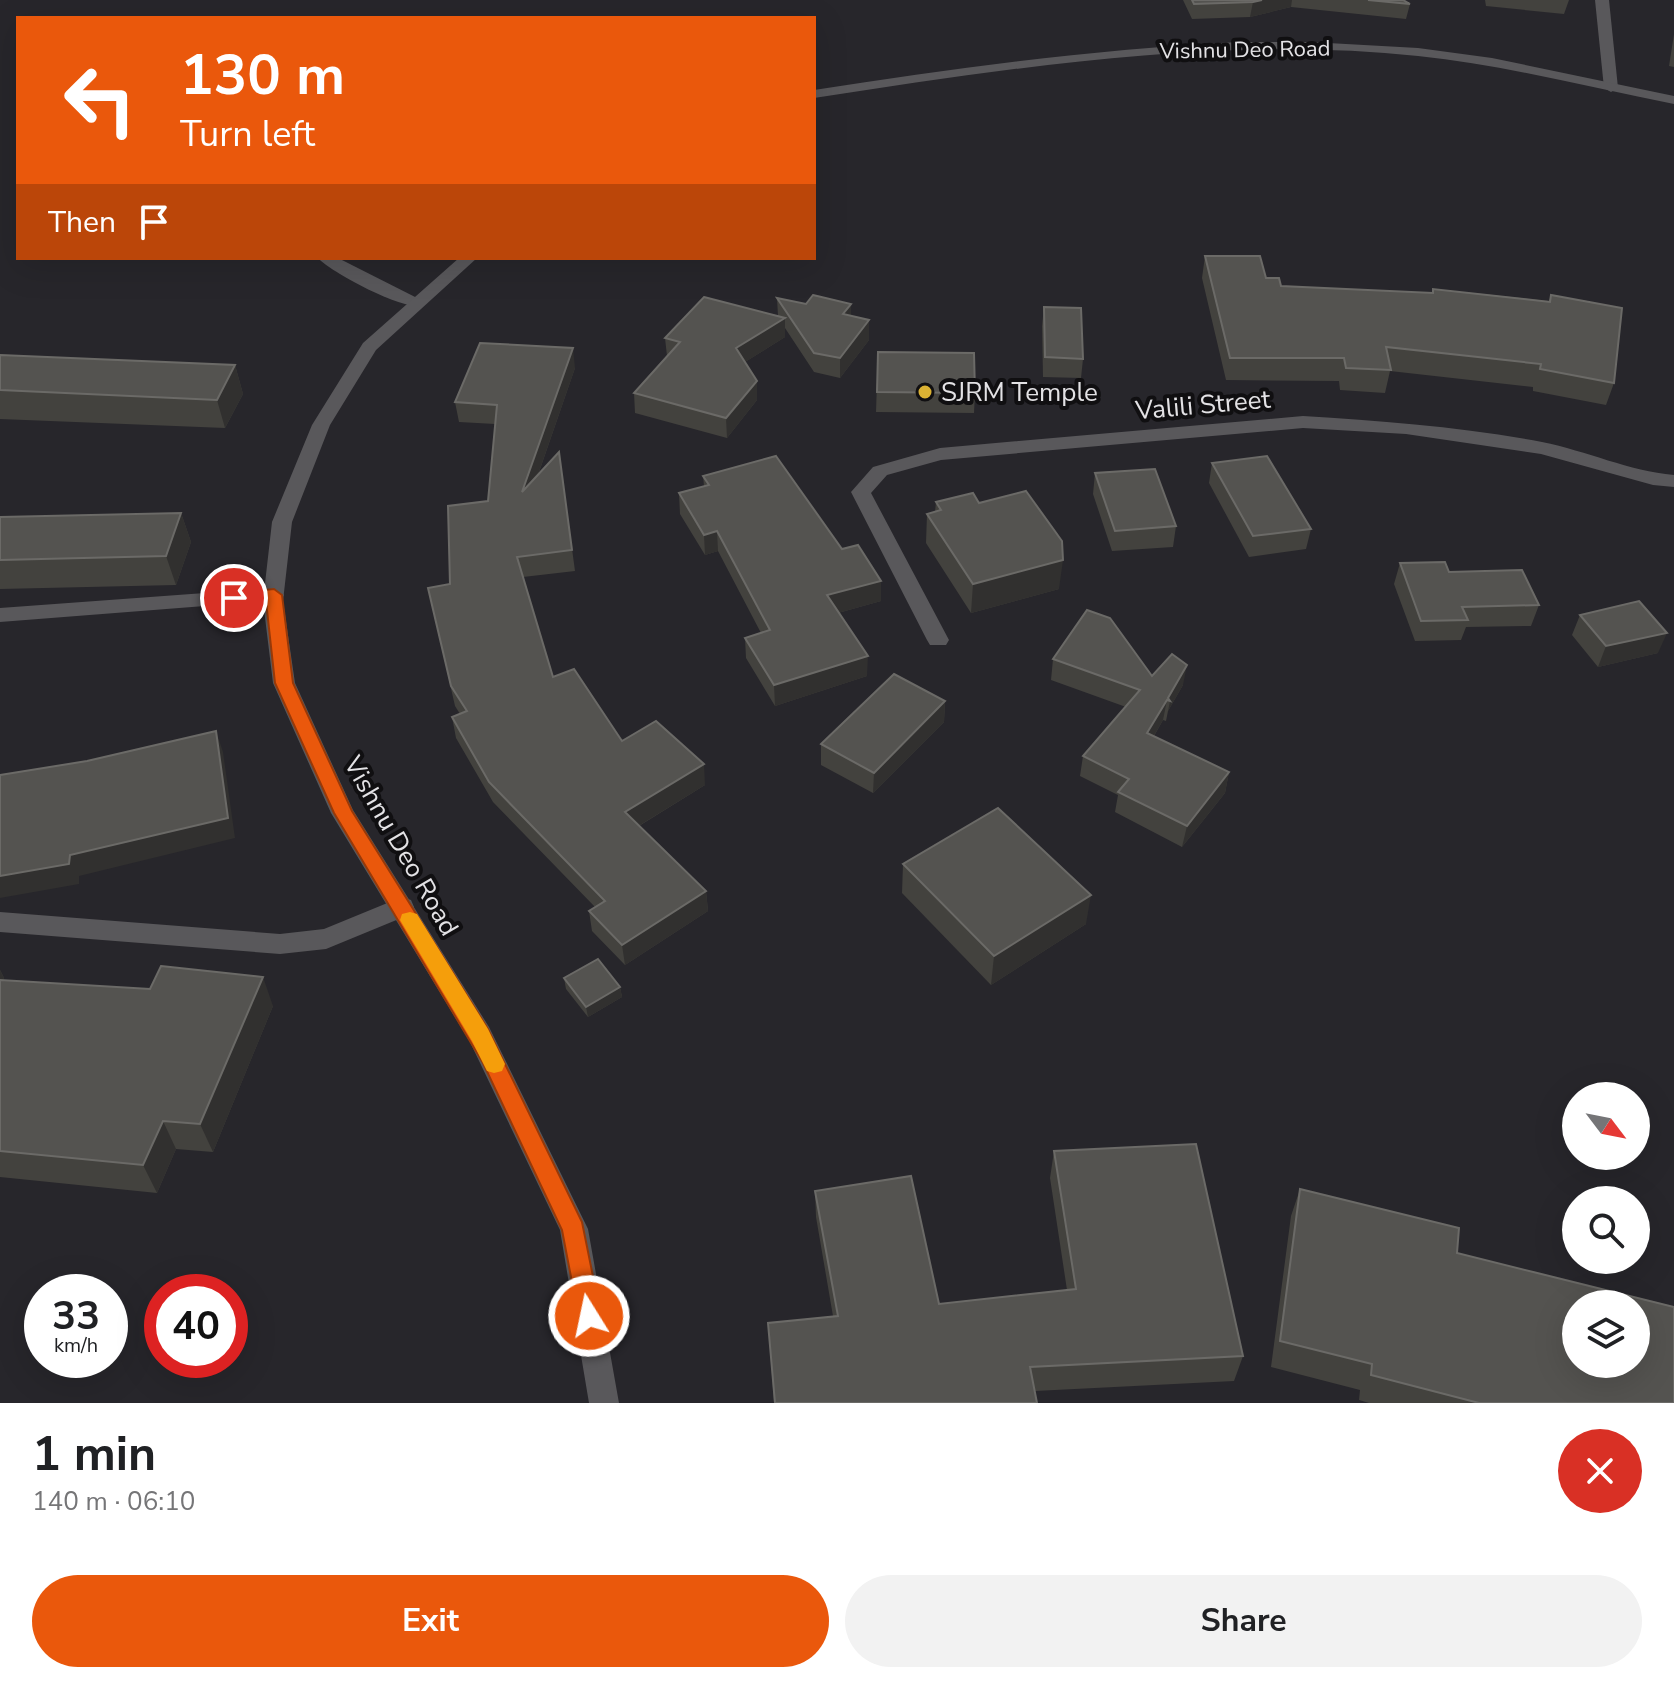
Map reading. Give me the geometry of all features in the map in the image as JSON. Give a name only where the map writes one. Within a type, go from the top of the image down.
[{"type":"street","points":[[1602,0],[1611,88]]},
{"type":"street","name":"Vishnu Deo Road","points":[[816,94],[1058,59],[1215,47],[1291,45],[1384,49],[1487,62],[1674,100]]},
{"type":"street","points":[[329,260],[369,283],[416,302]]},
{"type":"street","name":"Vishnu Deo Road","points":[[467,260],[369,347],[321,425],[282,522],[274,595],[284,683],[343,813],[480,1035],[574,1229],[604,1403]]},
{"type":"street","name":"Valili Street","points":[[938,640],[861,492],[880,471],[940,454],[1303,422],[1406,428],[1543,448],[1653,479],[1674,481]]},
{"type":"street","points":[[0,615],[274,595]]},
{"type":"street","points":[[0,922],[280,944],[326,939],[402,907]]},
{"type":"building","points":[[1192,0],[1262,0],[1194,4]]},
{"type":"building","points":[[1368,0],[1403,0],[1410,4]]},
{"type":"building","points":[[1205,256],[1260,256],[1266,278],[1279,278],[1281,286],[1433,293],[1433,289],[1550,302],[1551,295],[1622,308],[1614,383],[1540,369],[1541,364],[1386,347],[1391,370],[1346,368],[1344,358],[1230,358]]},
{"type":"building","points":[[813,295],[851,304],[843,314],[869,320],[840,358],[814,353],[777,298],[806,304]]},
{"type":"building","points":[[704,297],[785,318],[736,348],[757,381],[726,418],[634,393],[680,342],[665,338]]},
{"type":"building","points":[[1044,307],[1081,308],[1083,359],[1045,357]]},
{"type":"building","points":[[480,343],[573,348],[522,492],[559,452],[572,550],[517,557],[553,677],[574,669],[622,741],[656,721],[704,764],[625,812],[706,891],[622,945],[589,911],[605,901],[489,782],[452,717],[467,711],[451,686],[428,588],[450,584],[448,506],[488,501],[497,405],[455,402]]},
{"type":"building","points":[[878,352],[974,353],[975,393],[877,392]]},
{"type":"building","points":[[0,355],[235,365],[217,400],[0,390]]},
{"type":"building","points":[[776,456],[842,549],[858,545],[881,581],[827,595],[868,656],[774,685],[745,638],[770,630],[717,531],[704,535],[679,493],[709,485],[703,476]]},
{"type":"building","points":[[1267,456],[1311,529],[1253,536],[1212,463]]},
{"type":"building","points":[[1155,469],[1176,526],[1115,531],[1095,473]]},
{"type":"building","points":[[1026,491],[1062,541],[1063,560],[973,584],[927,514],[941,510],[936,502],[973,493],[979,503]]},
{"type":"building","points":[[181,513],[166,556],[0,560],[0,517]]},
{"type":"building","points":[[1445,562],[1449,572],[1522,570],[1539,605],[1462,607],[1468,620],[1421,621],[1400,563]]},
{"type":"building","points":[[1639,601],[1667,633],[1606,646],[1580,615]]},
{"type":"building","points":[[1087,610],[1110,618],[1152,676],[1172,654],[1187,665],[1168,698],[1170,701],[1167,700],[1147,733],[1229,772],[1187,826],[1118,792],[1129,779],[1083,756],[1140,690],[1053,659]]},
{"type":"building","points":[[894,674],[945,701],[874,773],[821,744]]},
{"type":"building","points":[[216,731],[228,818],[70,855],[69,864],[0,876],[0,775],[87,761]]},
{"type":"building","points":[[998,808],[1091,895],[994,956],[903,864]]},
{"type":"building","points":[[598,959],[620,987],[586,1007],[564,978]]},
{"type":"building","points":[[161,966],[263,977],[200,1124],[163,1121],[143,1165],[0,1151],[0,980],[150,989]]},
{"type":"building","points":[[1196,1144],[1243,1356],[1030,1367],[1037,1403],[775,1403],[768,1323],[838,1316],[815,1191],[911,1176],[939,1304],[1076,1289],[1054,1151]]},
{"type":"building","points":[[1300,1189],[1459,1228],[1457,1253],[1606,1290],[1562,1290],[1562,1378],[1650,1378],[1650,1301],[1674,1307],[1674,1403],[1479,1403],[1371,1375],[1372,1364],[1280,1341]]},
{"type":"slow traffic","points":[[410,920],[480,1035],[494,1064]]},
{"type":"place","name":"SJRM Temple","points":[[925,392]]},
{"type":"route","points":[[234,598],[274,595],[284,683],[343,813],[480,1035],[574,1229],[589,1316]]}]
